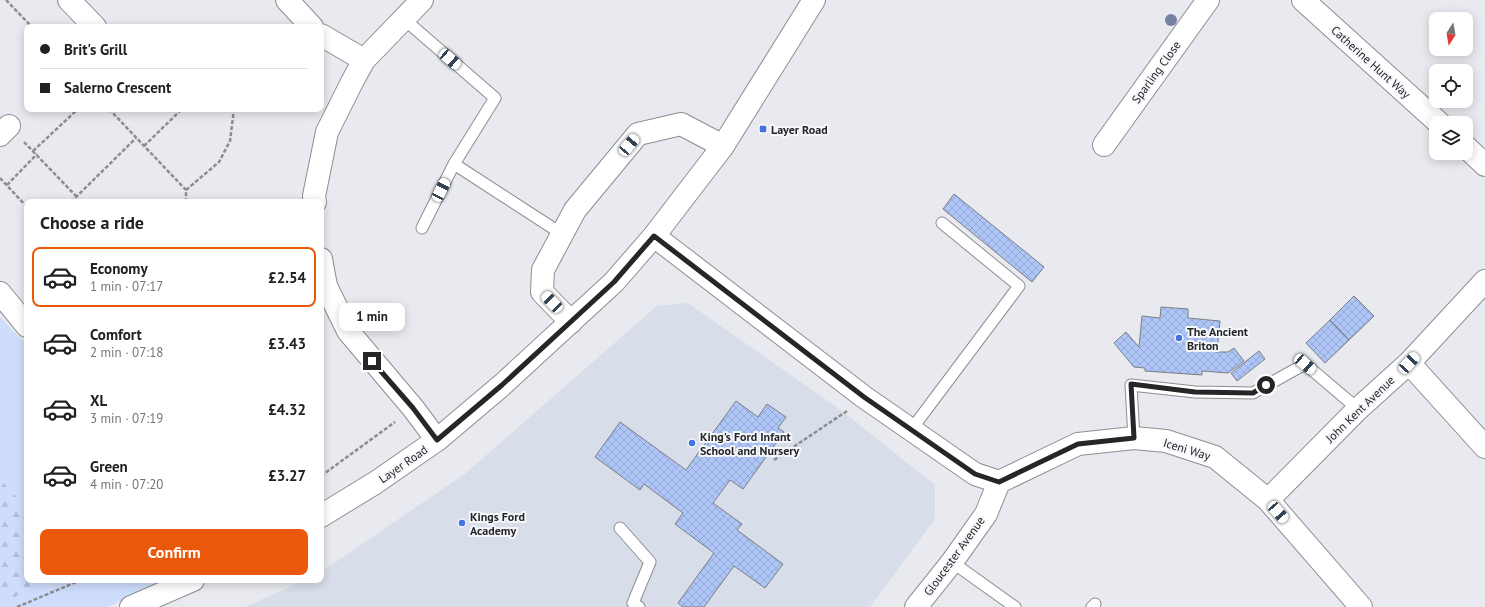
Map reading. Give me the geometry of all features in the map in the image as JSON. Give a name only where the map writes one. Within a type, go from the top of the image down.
[{"type":"street","points":[[69,0],[92,24]]},
{"type":"street","points":[[287,0],[309,24]]},
{"type":"street","points":[[314,199],[327,132],[364,60],[422,0]]},
{"type":"street","name":"Layer Road","points":[[324,514],[375,483],[437,440],[502,385],[614,282],[654,236],[723,146],[814,0]]},
{"type":"street","name":"Sparling Close","points":[[1104,145],[1208,0]]},
{"type":"street","name":"Catherine Hunt Way","points":[[1315,4],[1432,116]]},
{"type":"street","points":[[324,37],[364,60]]},
{"type":"street","points":[[571,322],[542,292],[543,270],[575,210],[638,134],[681,124],[723,146]]},
{"type":"street","points":[[1473,154],[1485,165]]},
{"type":"street","points":[[654,236],[864,397],[975,474],[999,482]]},
{"type":"street","points":[[324,275],[326,286],[348,331],[413,408],[437,440]]},
{"type":"street","name":"John Kent Avenue","points":[[1268,500],[1358,409],[1409,363],[1485,281]]},
{"type":"street","points":[[0,293],[24,322]]},
{"type":"street","points":[[1409,363],[1485,447]]},
{"type":"street","name":"Iceni Way","points":[[999,482],[1078,444],[1134,438],[1166,441],[1215,457],[1268,500],[1361,607]]},
{"type":"street","name":"Gloucester Avenue","points":[[916,607],[952,562],[986,514],[999,482]]},
{"type":"street","points":[[131,607],[186,583]]},
{"type":"lane","points":[[404,19],[496,98],[454,164],[422,228]]},
{"type":"lane","points":[[454,164],[562,234]]},
{"type":"lane","points":[[911,430],[1019,286],[942,223]]},
{"type":"lane","points":[[1134,438],[1131,384],[1195,392],[1253,393],[1305,364],[1358,409]]},
{"type":"lane","points":[[620,528],[650,562],[633,603],[639,607]]},
{"type":"lane","points":[[952,562],[1015,607]]},
{"type":"path","points":[[6,0],[29,24]]},
{"type":"path","points":[[33,151],[75,112]]},
{"type":"path","points":[[112,112],[186,190],[186,199]]},
{"type":"path","points":[[144,146],[179,112]]},
{"type":"path","points":[[186,190],[219,162],[230,141],[234,112]]},
{"type":"path","points":[[5,130],[37,154],[76,196]]},
{"type":"path","points":[[74,199],[136,138]]},
{"type":"path","points":[[7,185],[37,154]]},
{"type":"path","points":[[0,178],[24,204]]},
{"type":"path","points":[[774,460],[845,413],[864,397]]},
{"type":"path","points":[[324,474],[413,408]]},
{"type":"path","points":[[17,607],[74,583]]},
{"type":"shaded area","name":"King's Ford Infant School and Nursery","points":[[688,303],[845,413],[935,485],[935,519],[870,607],[245,607],[298,583],[324,583],[324,570],[466,473],[657,306]]},
{"type":"green space","points":[[0,317],[24,342],[24,583],[156,583],[108,607],[0,607]]},
{"type":"green space","points":[[0,479],[24,505],[24,583],[44,583],[0,604]]},
{"type":"building","points":[[954,194],[1044,267],[1032,282],[943,209]]},
{"type":"building","points":[[1354,296],[1374,316],[1349,340],[1330,320]]},
{"type":"building","name":"The Ancient Briton","points":[[1161,307],[1188,309],[1188,318],[1220,321],[1217,352],[1228,352],[1234,348],[1244,361],[1228,373],[1202,371],[1202,375],[1145,371],[1145,368],[1134,367],[1114,343],[1126,332],[1139,347],[1142,316],[1160,318]]},
{"type":"building","points":[[1330,320],[1349,340],[1325,363],[1306,343]]},
{"type":"building","points":[[1259,351],[1265,359],[1237,381],[1231,373]]},
{"type":"building","points":[[736,401],[758,417],[767,404],[786,417],[778,428],[784,432],[743,489],[730,480],[713,503],[742,524],[737,530],[783,564],[765,588],[734,566],[704,607],[683,607],[678,603],[714,553],[675,524],[683,513],[644,484],[640,490],[595,457],[620,422],[686,470]]},
{"type":"place","name":"Layer Road","points":[[763,129]]},
{"type":"place","name":"The Ancient Briton","points":[[1179,338]]},
{"type":"place","name":"King's Ford Infant School and Nursery","points":[[692,443]]},
{"type":"place","name":"Kings Ford Academy","points":[[462,523]]},
{"type":"route","points":[[372,361],[413,408],[437,440],[502,385],[614,282],[654,236],[864,397],[975,474],[999,482],[1078,444],[1134,438],[1131,384],[1195,392],[1253,393],[1266,385]]}]
